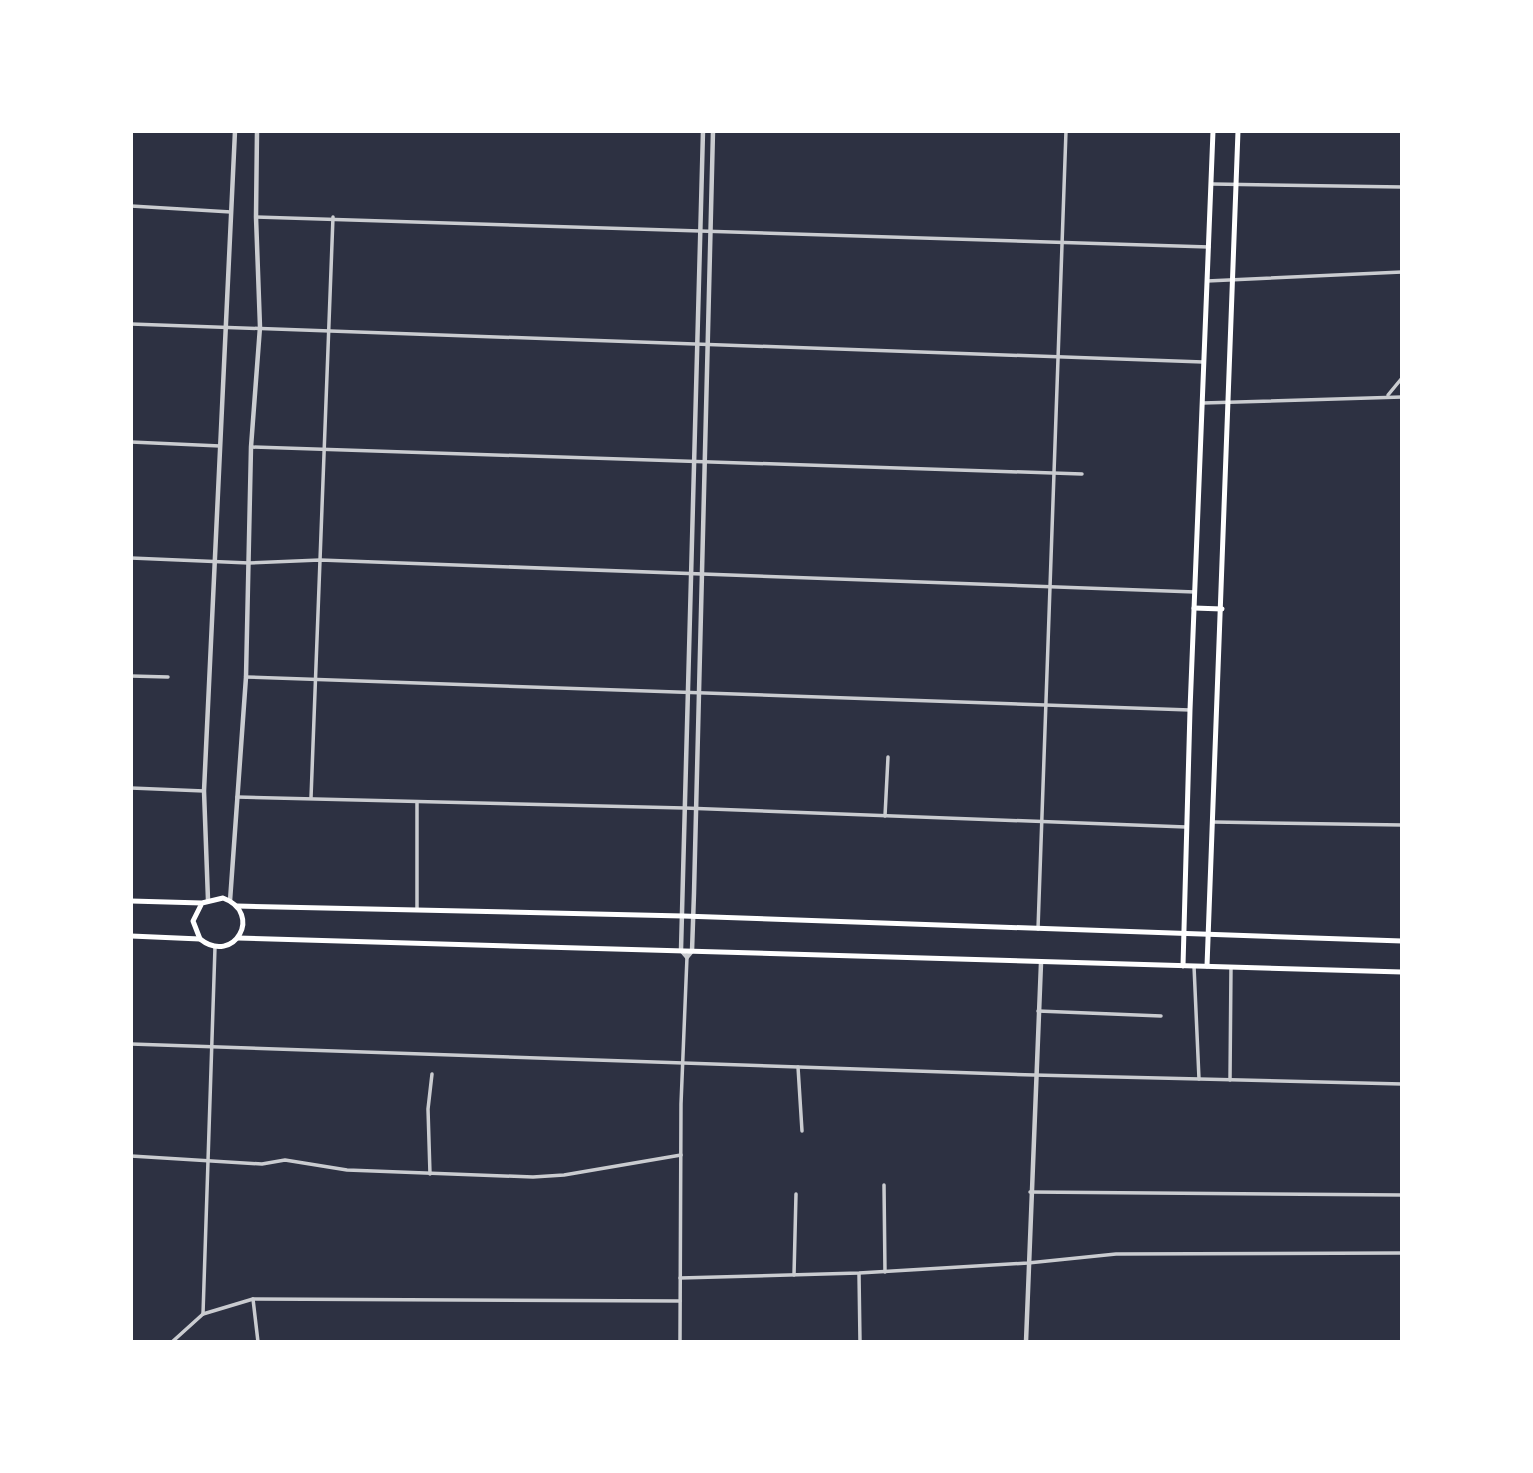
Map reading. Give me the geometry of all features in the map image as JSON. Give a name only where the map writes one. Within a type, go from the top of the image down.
[{"type":"main road","points":[[1183,966],[1190,710],[1213,131]]},
{"type":"main road","points":[[1207,967],[1238,131]]},
{"type":"main road","points":[[1194,608],[1222,609]]},
{"type":"main road","points":[[131,901],[205,902],[223,898],[237,906],[243,922],[238,938],[231,944],[215,947],[200,939],[131,936]]},
{"type":"main road","points":[[200,939],[193,921],[205,902]]},
{"type":"main road","points":[[237,906],[692,916],[1402,941]]},
{"type":"main road","points":[[238,938],[1402,972]]},
{"type":"street","points":[[205,902],[204,790],[235,131]]},
{"type":"street","points":[[230,901],[246,677],[251,447],[260,327],[256,217],[257,131]]},
{"type":"street","points":[[687,957],[681,950],[703,131]]},
{"type":"street","points":[[680,1342],[683,1062],[687,957],[692,951],[713,131]]},
{"type":"street","points":[[1038,929],[1066,131]]},
{"type":"street","points":[[1212,184],[1402,187]]},
{"type":"street","points":[[131,206],[231,212]]},
{"type":"street","points":[[256,217],[333,217],[1209,247]]},
{"type":"street","points":[[311,798],[333,217]]},
{"type":"street","points":[[1208,281],[1402,272]]},
{"type":"street","points":[[131,324],[1204,362]]},
{"type":"street","points":[[1388,395],[1402,378]]},
{"type":"street","points":[[1203,403],[1388,395],[1402,397]]},
{"type":"street","points":[[131,442],[221,446]]},
{"type":"street","points":[[251,447],[1082,474]]},
{"type":"street","points":[[131,558],[248,563],[320,560],[1195,592]]},
{"type":"street","points":[[131,676],[168,677]]},
{"type":"street","points":[[246,677],[1190,710]]},
{"type":"street","points":[[885,816],[888,757]]},
{"type":"street","points":[[131,788],[204,790]]},
{"type":"street","points":[[237,797],[684,808],[1186,827]]},
{"type":"street","points":[[417,802],[417,910]]},
{"type":"street","points":[[1214,822],[1402,825]]},
{"type":"street","points":[[203,1314],[215,947]]},
{"type":"street","points":[[1026,1342],[1034,1075],[1041,963]]},
{"type":"street","points":[[1194,966],[1199,1079]]},
{"type":"street","points":[[1230,1080],[1231,967]]},
{"type":"street","points":[[1038,1011],[1161,1016]]},
{"type":"street","points":[[131,1044],[1034,1075],[1402,1084]]},
{"type":"street","points":[[798,1067],[802,1131]]},
{"type":"street","points":[[430,1174],[428,1110],[432,1074]]},
{"type":"street","points":[[131,1156],[262,1164],[285,1160],[347,1170],[430,1174],[564,1175],[681,1156]]},
{"type":"street","points":[[884,1185],[885,1272]]},
{"type":"street","points":[[1030,1192],[1402,1195]]},
{"type":"street","points":[[794,1275],[796,1194]]},
{"type":"street","points":[[680,1278],[885,1272],[1028,1263],[1116,1254],[1402,1254]]},
{"type":"street","points":[[859,1273],[860,1342]]},
{"type":"street","points":[[172,1342],[203,1314],[253,1299],[680,1301]]},
{"type":"street","points":[[253,1299],[258,1342]]}]
